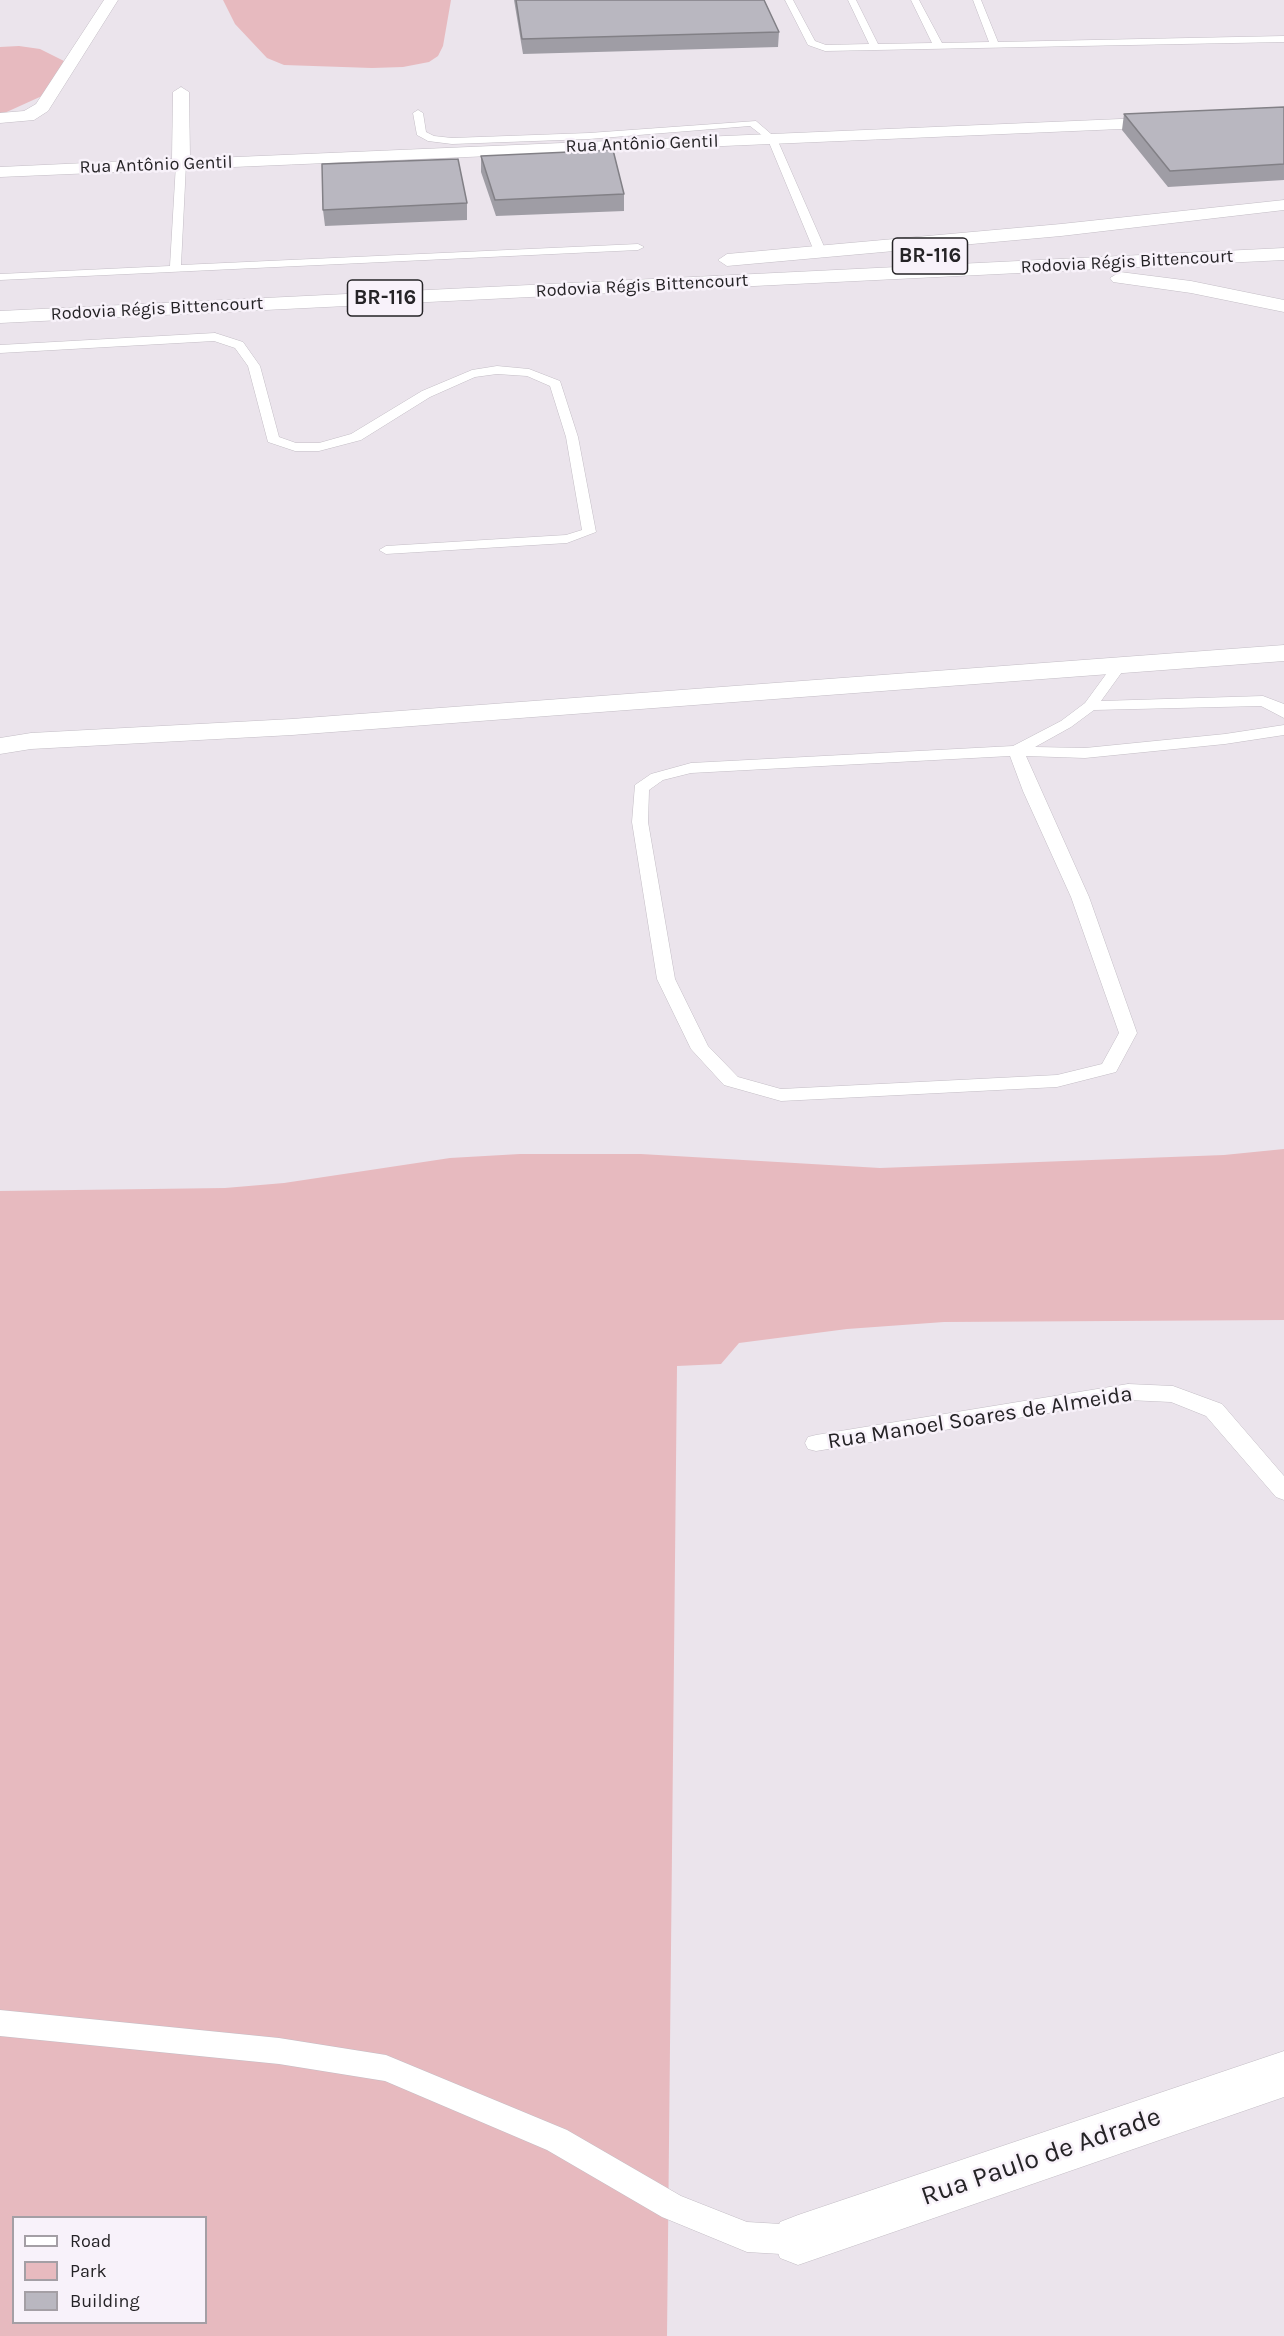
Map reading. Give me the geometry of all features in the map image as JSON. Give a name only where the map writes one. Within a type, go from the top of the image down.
[{"type":"main road","points":[[0,118],[27,116],[42,107],[111,0]]},
{"type":"main road","points":[[181,92],[181,164]]},
{"type":"main road","name":"Rua Antônio Gentil","points":[[0,172],[1189,121]]},
{"type":"main road","points":[[704,262],[1061,230],[1284,205]]},
{"type":"main road","name":"Rodovia Régis Bittencourt","points":[[0,299],[1284,238]]},
{"type":"main road","name":"Rodovia Régis Bittencourt","points":[[0,317],[1284,254]]},
{"type":"main road","points":[[575,273],[645,267]]},
{"type":"main road","points":[[771,279],[1030,274],[1085,276],[1146,280],[1284,306]]},
{"type":"main road","points":[[0,746],[31,741],[292,727],[1284,653]]},
{"type":"main road","name":"Rua Paulo de Adrade","points":[[798,2240],[1284,2074]]},
{"type":"lane","points":[[789,0],[810,43],[816,47],[1284,39]]},
{"type":"lane","points":[[852,0],[875,47]]},
{"type":"lane","points":[[915,0],[938,45]]},
{"type":"lane","points":[[977,0],[994,44]]},
{"type":"lane","points":[[418,113],[422,133],[432,139],[452,141],[589,136],[752,123],[772,139],[820,251]]},
{"type":"lane","points":[[175,268],[181,164]]},
{"type":"lane","points":[[0,277],[638,247]]},
{"type":"lane","points":[[0,349],[215,337],[239,345],[254,366],[273,439],[295,447],[319,447],[356,437],[426,394],[472,374],[497,370],[529,373],[556,384],[572,437],[588,532],[567,539],[386,550]]},
{"type":"lane","points":[[1016,752],[1066,724],[1090,706],[1120,665]]},
{"type":"lane","points":[[1090,706],[1263,701],[1279,707],[1284,713]]},
{"type":"lane","points":[[1016,752],[1031,791],[1080,897],[1128,1033],[1109,1068],[1057,1081],[781,1095],[731,1081],[700,1049],[666,980],[640,822],[642,788],[657,777],[691,768],[1016,752],[1085,753],[1225,740],[1284,730]]},
{"type":"lane","name":"Rua Manoel Soares de Almeida","points":[[816,1443],[1128,1392],[1173,1394],[1214,1410],[1284,1491]]},
{"type":"lane","points":[[0,2023],[279,2051],[386,2068],[557,2140],[672,2207],[747,2237],[798,2240]]},
{"type":"green space","points":[[223,0],[451,0],[443,46],[438,56],[429,62],[403,67],[372,68],[284,65],[267,58],[235,24]]},
{"type":"green space","points":[[19,46],[40,49],[66,62],[53,91],[0,115],[0,47]]},
{"type":"green space","points":[[1284,1149],[1284,1320],[944,1322],[847,1329],[739,1343],[721,1364],[677,1366],[667,2336],[0,2336],[0,1191],[225,1188],[284,1183],[450,1158],[520,1154],[641,1154],[880,1168],[1224,1155]]},
{"type":"building","points":[[516,0],[764,0],[779,32],[522,39]]},
{"type":"building","points":[[1284,107],[1284,164],[1170,171],[1124,114]]},
{"type":"building","points":[[613,150],[624,194],[495,200],[481,156]]},
{"type":"building","points":[[458,159],[467,203],[323,210],[322,164]]}]
